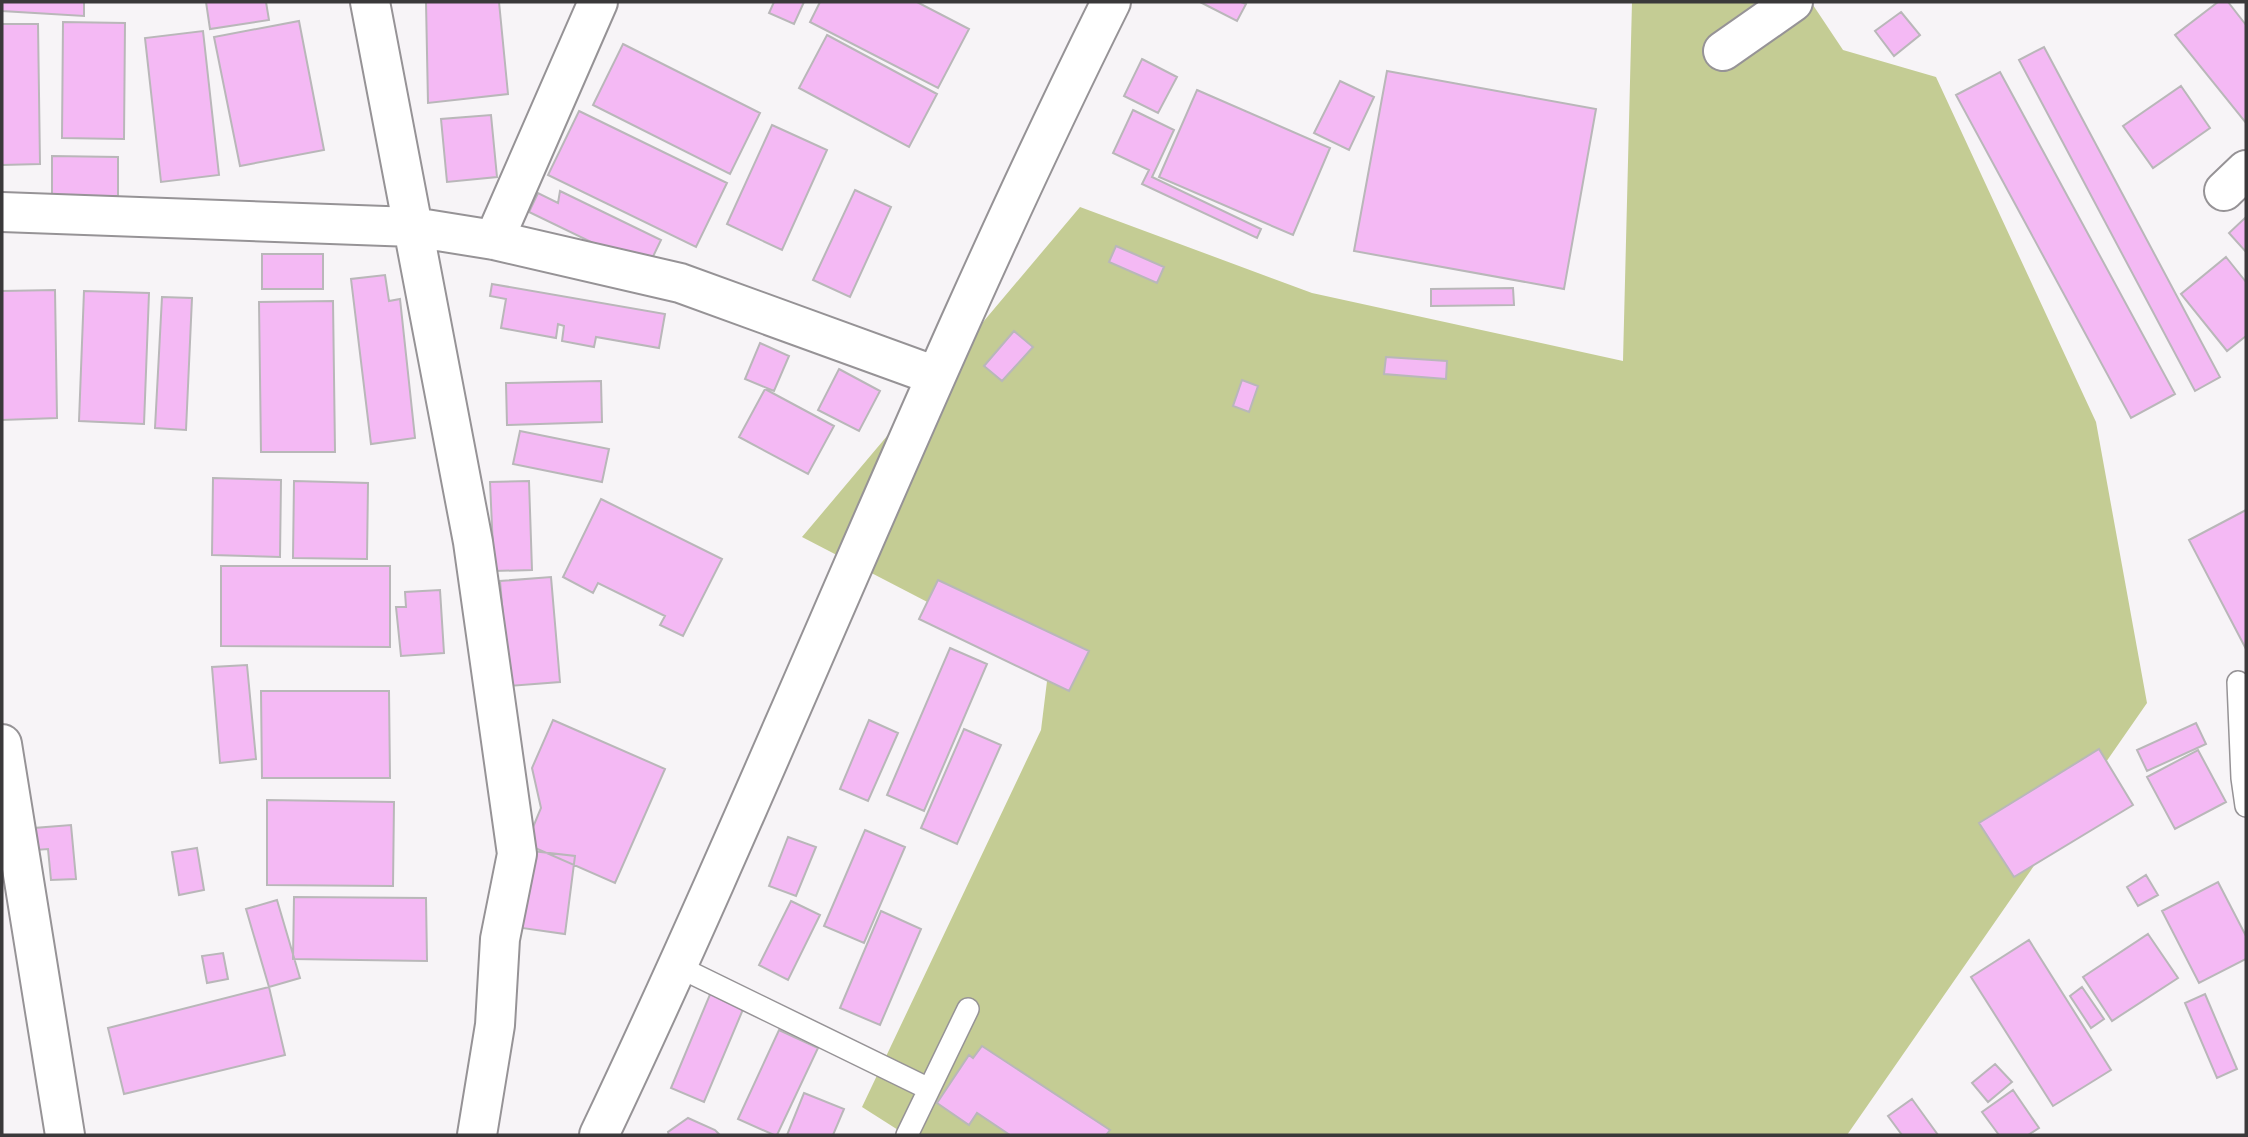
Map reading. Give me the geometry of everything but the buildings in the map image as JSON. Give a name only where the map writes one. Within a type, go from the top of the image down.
[{"type":"street","points":[[370,2],[473,542],[517,854],[500,939],[495,1025],[477,1135]]},
{"type":"street","points":[[494,240],[598,2]]},
{"type":"street","points":[[599,1135],[679,967],[936,376],[1111,2]]},
{"type":"street","points":[[1723,51],[1793,2]]},
{"type":"street","points":[[2,212],[413,227],[494,240],[680,283],[936,376]]},
{"type":"street","points":[[2,744],[65,1135]]},
{"type":"lane","points":[[2238,682],[2246,806]]},
{"type":"lane","points":[[679,967],[929,1089]]},
{"type":"lane","points":[[907,1135],[968,1009]]},
{"type":"green space","points":[[1632,2],[1811,2],[1843,50],[1936,77],[2096,422],[2147,703],[1847,1135],[906,1135],[862,1107],[1041,730],[1049,665],[802,537],[1080,207],[1312,293],[1623,361]]}]
